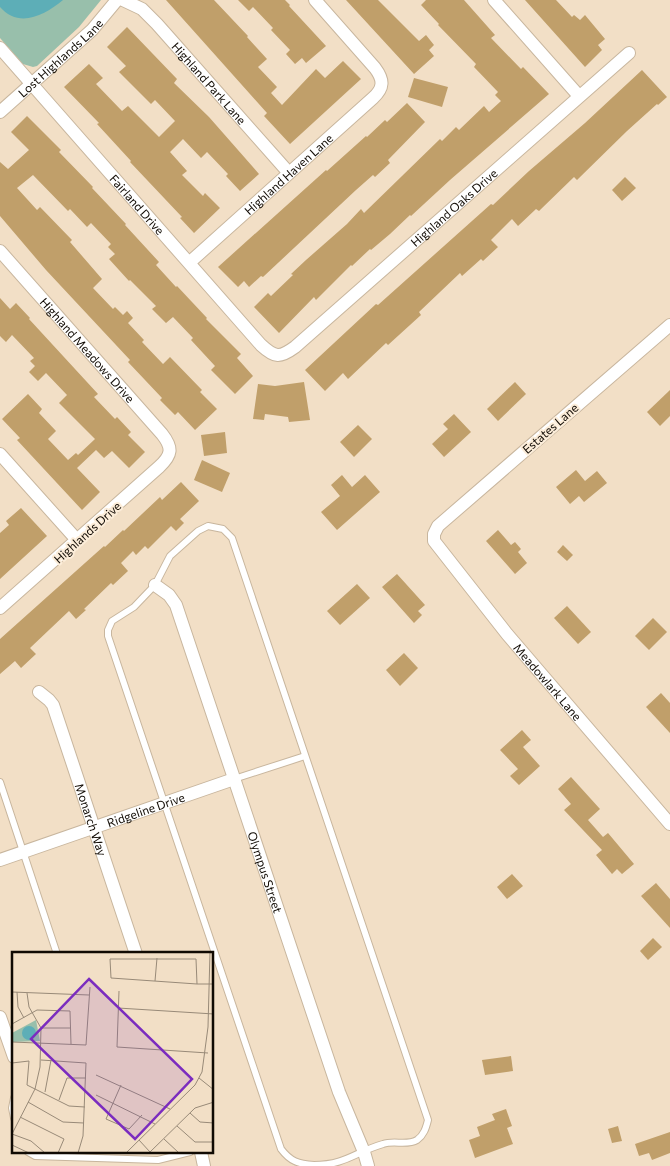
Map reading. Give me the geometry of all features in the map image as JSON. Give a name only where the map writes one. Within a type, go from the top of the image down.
[{"type":"street","name":"Lost Highlands Lane","points":[[0,112],[92,30],[117,0]]},
{"type":"street","name":"Highland Park Lane","points":[[124,0],[142,9],[157,24],[289,174]]},
{"type":"street","name":"Highland Haven Lane","points":[[190,262],[374,98],[381,89],[380,74],[315,0]]},
{"type":"street","points":[[494,0],[579,96]]},
{"type":"street","name":"Fairland Drive","points":[[0,48],[261,345],[276,356]]},
{"type":"street","name":"Highland Oaks Drive","points":[[276,356],[286,354],[295,347],[629,53]]},
{"type":"street","name":"Highland Meadows Drive","points":[[0,251],[162,434],[168,442],[170,452]]},
{"type":"street","name":"Estates Lane","points":[[434,534],[438,526],[669,329]]},
{"type":"street","name":"Highlands Drive","points":[[0,608],[159,467],[166,460],[170,452]]},
{"type":"street","points":[[0,454],[77,540]]},
{"type":"street","name":"Meadowlark Lane","points":[[434,534],[434,541],[507,634],[640,786],[670,824]]},
{"type":"street","name":"Olympus Street","points":[[155,585],[169,595],[176,605],[339,1092],[368,1166]]},
{"type":"street","name":"Monarch Way","points":[[39,692],[53,705],[135,952]]},
{"type":"street","name":"Ridgeline Drive","points":[[0,860],[234,779]]},
{"type":"street","points":[[0,1017],[12,1051]]},
{"type":"lane","points":[[208,526],[216,526],[228,533],[232,538],[305,756],[428,1120],[422,1135],[410,1143],[388,1142],[337,1163],[304,1164],[291,1160],[281,1149],[108,636],[108,630],[112,621],[134,607],[155,585],[170,556],[198,531],[208,526]]},
{"type":"lane","points":[[234,779],[305,756]]},
{"type":"lane","points":[[0,782],[56,952]]},
{"type":"lane","points":[[32,1154],[35,1156],[158,1160],[184,1154]]},
{"type":"green space","points":[[0,0],[101,0],[79,27],[37,66],[33,67],[23,64],[0,38]]},
{"type":"water","points":[[0,0],[63,0],[40,15],[24,18],[7,14],[0,7]]},
{"type":"building","points":[[166,0],[214,0],[267,59],[258,67],[277,87],[271,93],[282,105],[316,69],[325,78],[343,61],[361,79],[290,144],[264,116],[267,113]]},
{"type":"building","points":[[238,0],[285,0],[326,46],[306,63],[302,58],[295,64],[286,54],[290,50],[271,30],[273,28],[253,7],[249,11]]},
{"type":"building","points":[[346,0],[378,0],[419,41],[426,35],[434,45],[429,50],[434,56],[414,74]]},
{"type":"building","points":[[426,0],[464,0],[495,35],[491,38],[549,94],[411,216],[351,265],[316,300],[314,297],[279,333],[254,307],[268,293],[271,296],[293,275],[291,274],[361,209],[364,213],[440,139],[442,141],[456,127],[459,130],[484,106],[489,112],[501,101],[495,95],[498,92],[474,67],[476,64],[421,5]]},
{"type":"building","points":[[525,0],[556,0],[572,17],[574,15],[580,20],[585,15],[605,39],[598,45],[602,50],[585,67]]},
{"type":"building","points":[[127,27],[177,79],[174,83],[209,117],[259,174],[240,191],[226,176],[228,174],[207,152],[201,158],[183,139],[170,152],[187,171],[182,175],[203,196],[205,193],[220,208],[194,233],[180,218],[182,217],[97,124],[99,123],[64,87],[89,64],[103,78],[96,84],[122,111],[128,106],[159,137],[175,121],[155,100],[151,104],[119,72],[126,66],[107,47]]},
{"type":"building","points":[[642,70],[667,97],[627,131],[577,180],[574,177],[539,211],[536,209],[518,226],[512,219],[491,240],[498,247],[462,276],[460,273],[419,312],[421,315],[388,345],[386,343],[348,379],[343,373],[325,391],[305,370],[376,304],[378,305],[491,204],[493,205]]},
{"type":"building","points":[[414,78],[448,87],[442,107],[408,97]]},
{"type":"building","points":[[407,103],[425,122],[388,160],[390,163],[375,177],[373,175],[356,190],[263,277],[261,276],[249,287],[244,281],[238,287],[218,267],[326,170],[385,120],[387,122]]},
{"type":"building","points":[[27,116],[61,150],[59,152],[93,187],[159,262],[156,265],[241,354],[237,358],[253,376],[235,394],[211,370],[215,366],[191,340],[193,338],[173,317],[166,323],[152,309],[156,306],[109,259],[115,254],[108,247],[111,244],[91,223],[87,227],[70,209],[68,211],[33,175],[17,188],[37,210],[40,207],[72,240],[70,242],[102,279],[93,288],[113,309],[115,307],[123,315],[127,311],[133,318],[128,323],[144,340],[142,342],[163,364],[170,357],[202,390],[200,392],[217,409],[195,430],[178,412],[175,415],[160,400],[162,398],[128,362],[130,360],[46,270],[0,216],[0,162],[8,169],[29,150],[11,132]]},
{"type":"building","points":[[625,177],[636,188],[622,201],[612,190]]},
{"type":"building","points":[[0,298],[10,309],[16,303],[98,394],[94,397],[115,419],[117,417],[131,432],[128,435],[145,452],[129,468],[112,451],[104,458],[96,450],[77,468],[100,492],[82,510],[17,440],[20,438],[2,419],[28,394],[42,409],[39,413],[56,431],[48,439],[68,460],[76,453],[78,455],[95,439],[59,403],[67,395],[46,373],[38,381],[29,372],[35,366],[30,361],[34,358],[12,335],[6,342],[0,336]]},
{"type":"building","points":[[304,382],[310,420],[289,422],[288,417],[265,414],[264,420],[253,419],[258,384],[275,386]]},
{"type":"building","points":[[515,382],[526,394],[498,421],[487,409]]},
{"type":"building","points":[[670,390],[670,416],[660,426],[647,412]]},
{"type":"building","points":[[454,414],[471,432],[444,457],[432,444],[448,429],[443,424]]},
{"type":"building","points":[[358,425],[372,439],[354,457],[340,442]]},
{"type":"building","points":[[225,432],[227,453],[204,456],[201,435]]},
{"type":"building","points":[[202,460],[230,473],[222,492],[194,480]]},
{"type":"building","points":[[576,470],[585,481],[597,471],[607,483],[584,502],[579,496],[570,504],[556,487]]},
{"type":"building","points":[[342,475],[352,487],[365,475],[380,492],[337,530],[321,512],[340,496],[331,485]]},
{"type":"building","points":[[181,482],[199,501],[180,519],[184,523],[176,531],[171,526],[148,549],[145,546],[136,555],[133,551],[121,563],[128,571],[113,585],[111,583],[84,609],[86,610],[76,619],[69,611],[30,648],[36,654],[21,668],[15,661],[0,674],[0,639],[104,546],[124,531],[160,497],[162,500]]},
{"type":"building","points":[[21,508],[47,536],[0,579],[0,533],[9,525],[6,521]]},
{"type":"building","points":[[498,530],[511,545],[515,542],[521,549],[518,552],[527,563],[515,574],[486,541]]},
{"type":"building","points":[[563,545],[573,555],[567,561],[557,552]]},
{"type":"building","points":[[397,574],[425,605],[418,611],[422,615],[414,623],[382,587]]},
{"type":"building","points":[[357,584],[370,598],[340,625],[327,611]]},
{"type":"building","points":[[567,606],[591,632],[578,644],[554,618]]},
{"type":"building","points":[[653,618],[667,632],[649,650],[635,636]]},
{"type":"building","points":[[404,653],[418,668],[400,686],[386,670]]},
{"type":"building","points":[[661,693],[670,703],[670,733],[646,707]]},
{"type":"building","points":[[522,730],[531,740],[523,747],[540,766],[519,785],[510,776],[518,769],[500,750]]},
{"type":"building","points":[[571,777],[600,809],[588,820],[603,837],[608,833],[634,864],[622,874],[617,869],[612,874],[596,855],[602,850],[564,810],[571,804],[558,789]]},
{"type":"building","points":[[512,874],[523,886],[507,899],[497,887]]},
{"type":"building","points":[[656,883],[670,899],[670,928],[641,896]]},
{"type":"building","points":[[653,938],[662,947],[648,960],[640,951]]},
{"type":"building","points":[[511,1056],[513,1071],[485,1075],[482,1060]]},
{"type":"building","points":[[506,1109],[512,1126],[507,1128],[513,1144],[475,1158],[469,1140],[480,1136],[477,1127],[495,1120],[492,1114]]},
{"type":"building","points":[[618,1126],[622,1141],[612,1143],[608,1129]]},
{"type":"building","points":[[670,1132],[670,1153],[652,1160],[649,1153],[639,1156],[635,1144]]}]
